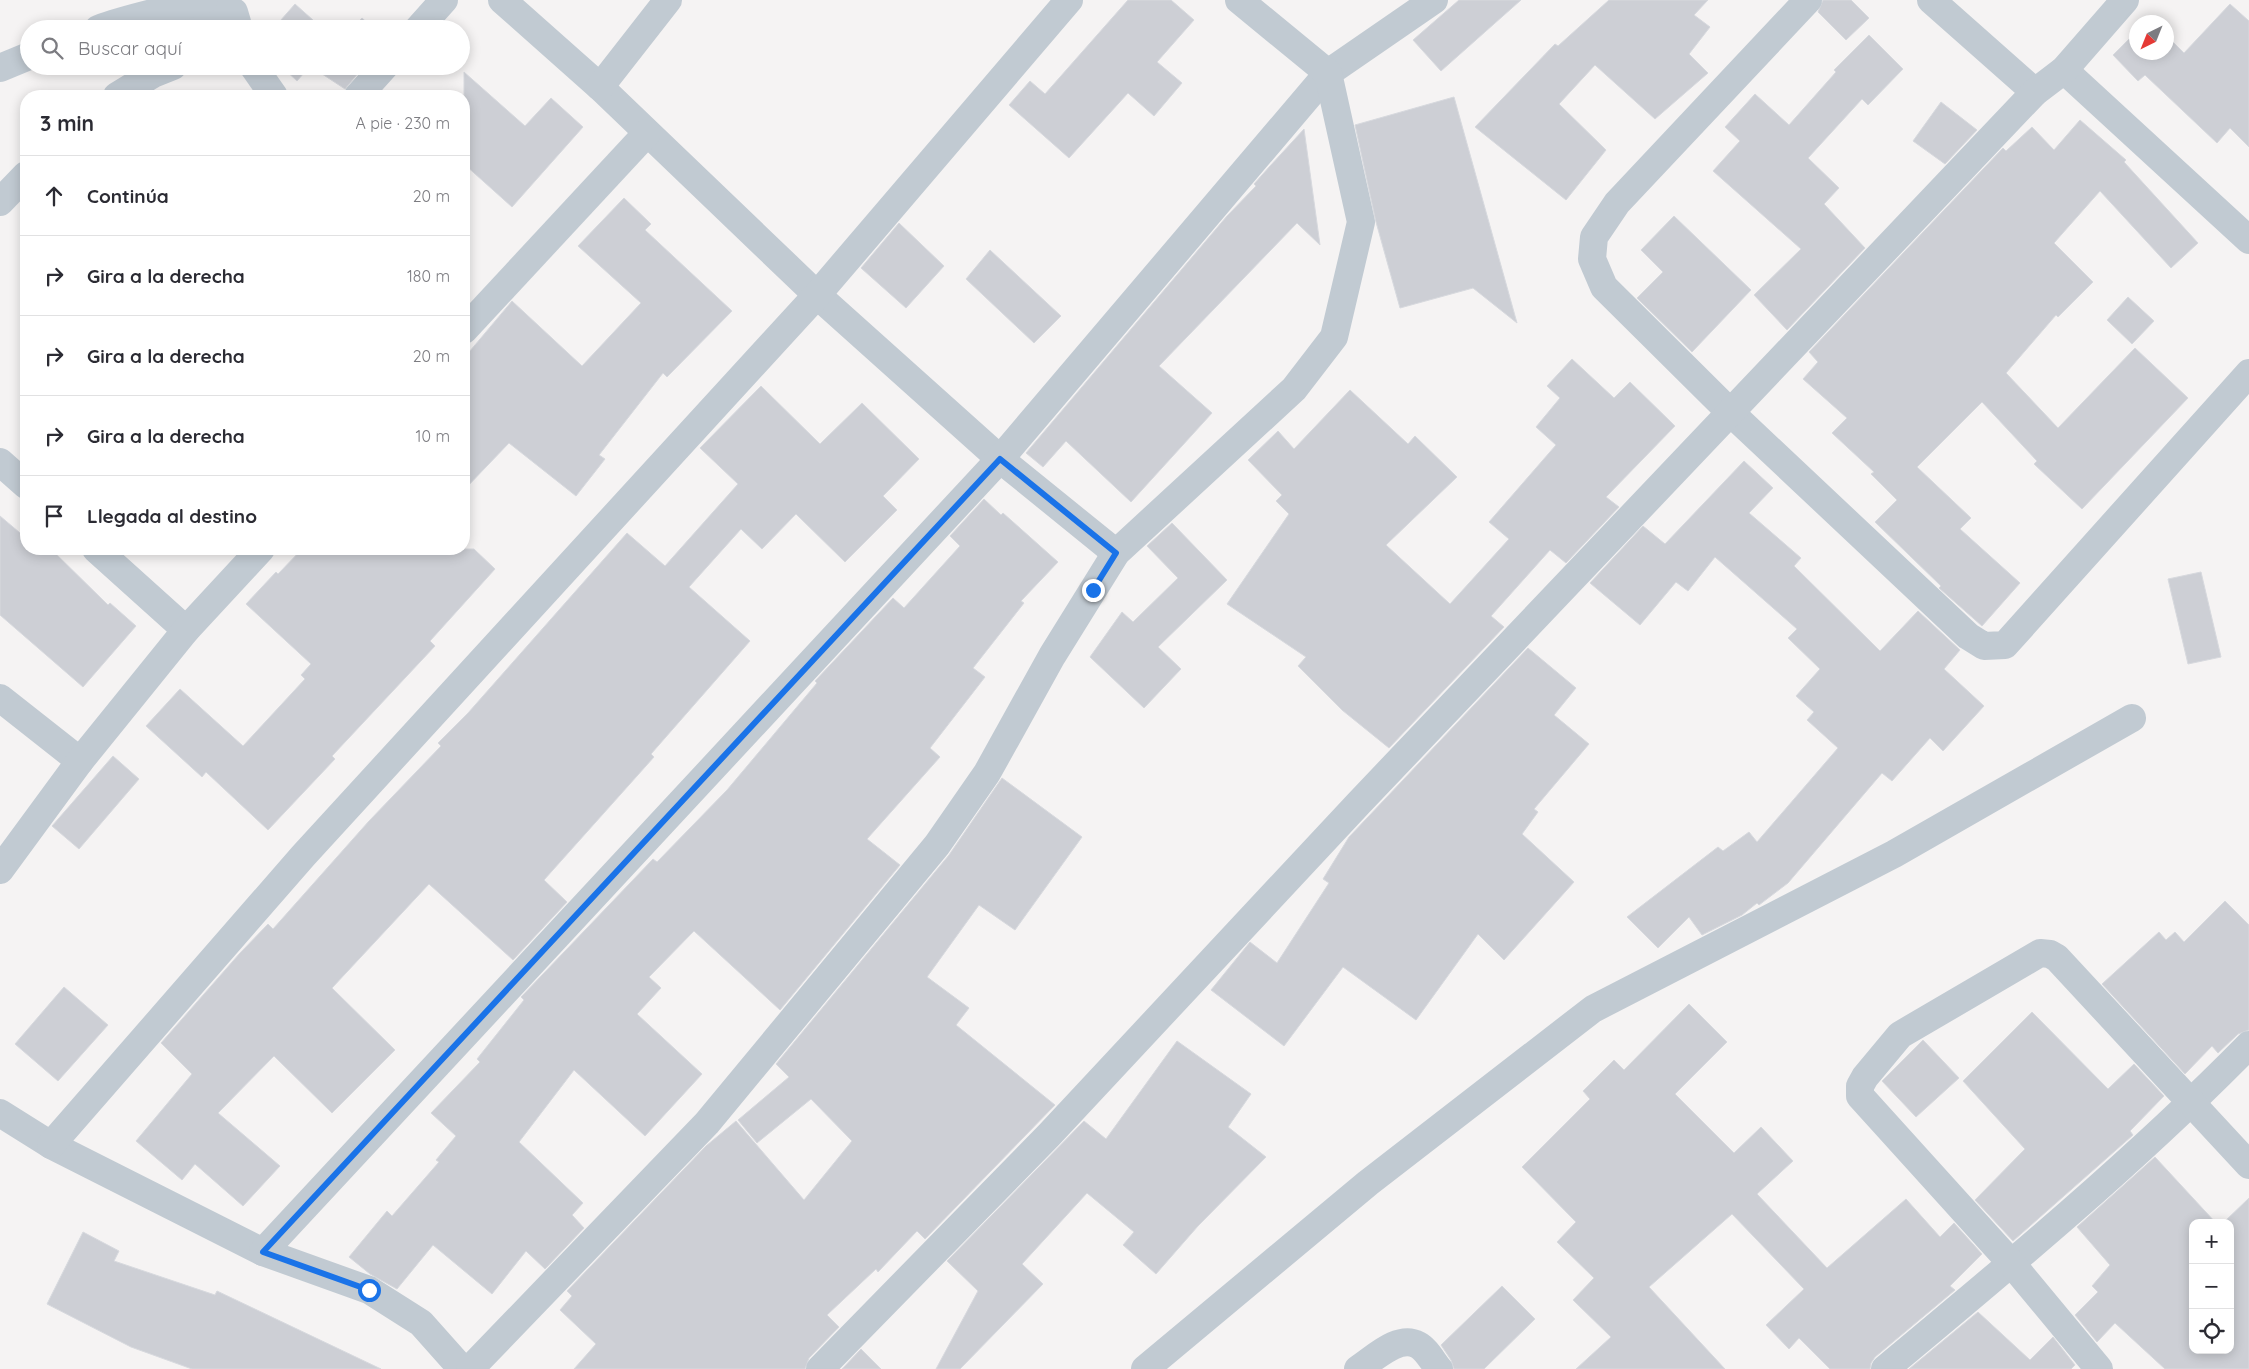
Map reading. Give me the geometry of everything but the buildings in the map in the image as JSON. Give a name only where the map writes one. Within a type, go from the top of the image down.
[{"type":"street","points":[[121,20],[165,11],[204,0]]},
{"type":"street","points":[[426,20],[444,0]]},
{"type":"street","points":[[502,0],[600,87],[817,295],[1000,459],[1116,553]]},
{"type":"street","points":[[600,87],[668,0]]},
{"type":"street","points":[[51,1146],[303,856],[817,295],[1069,0]]},
{"type":"street","points":[[470,1369],[707,1123],[936,845],[987,773],[1052,656],[1116,553],[1294,390],[1334,337],[1361,222],[1328,73],[1240,0]]},
{"type":"street","points":[[263,1252],[1000,459],[1328,73],[1434,0]]},
{"type":"street","points":[[1808,0],[1617,203],[1594,237],[1592,259],[1604,287],[1731,413],[1968,636],[1984,646],[2004,645],[2249,373]]},
{"type":"street","points":[[1931,0],[2035,92]]},
{"type":"street","points":[[820,1369],[1049,1135],[1358,804],[2035,92],[2064,70],[2125,0]]},
{"type":"street","points":[[165,11],[213,6],[234,12],[236,20]]},
{"type":"street","points":[[0,68],[20,60]]},
{"type":"street","points":[[2064,70],[2249,240]]},
{"type":"street","points":[[127,90],[151,75]]},
{"type":"street","points":[[259,75],[270,90]]},
{"type":"street","points":[[363,90],[377,75]]},
{"type":"street","points":[[470,318],[647,132]]},
{"type":"street","points":[[0,462],[20,480]]},
{"type":"street","points":[[103,555],[186,630]]},
{"type":"street","points":[[1,867],[80,761],[186,630],[255,555]]},
{"type":"street","points":[[0,698],[80,761]]},
{"type":"street","points":[[1146,1369],[1368,1183],[1593,1009],[1894,854],[2132,718]]},
{"type":"street","points":[[2099,1369],[2012,1264],[1860,1096],[1860,1086],[1865,1077],[1900,1035],[2040,953],[2050,954],[2058,958],[2249,1165]]},
{"type":"street","points":[[1885,1369],[2012,1264],[2191,1104],[2249,1045]]},
{"type":"street","points":[[0,1113],[51,1146],[263,1252],[369,1290],[421,1323],[462,1369]]},
{"type":"street","points":[[1358,1369],[1394,1345],[1405,1342],[1418,1345],[1439,1369]]},
{"type":"route","points":[[369,1290],[263,1252],[1000,459],[1116,553],[1093,590]]}]
